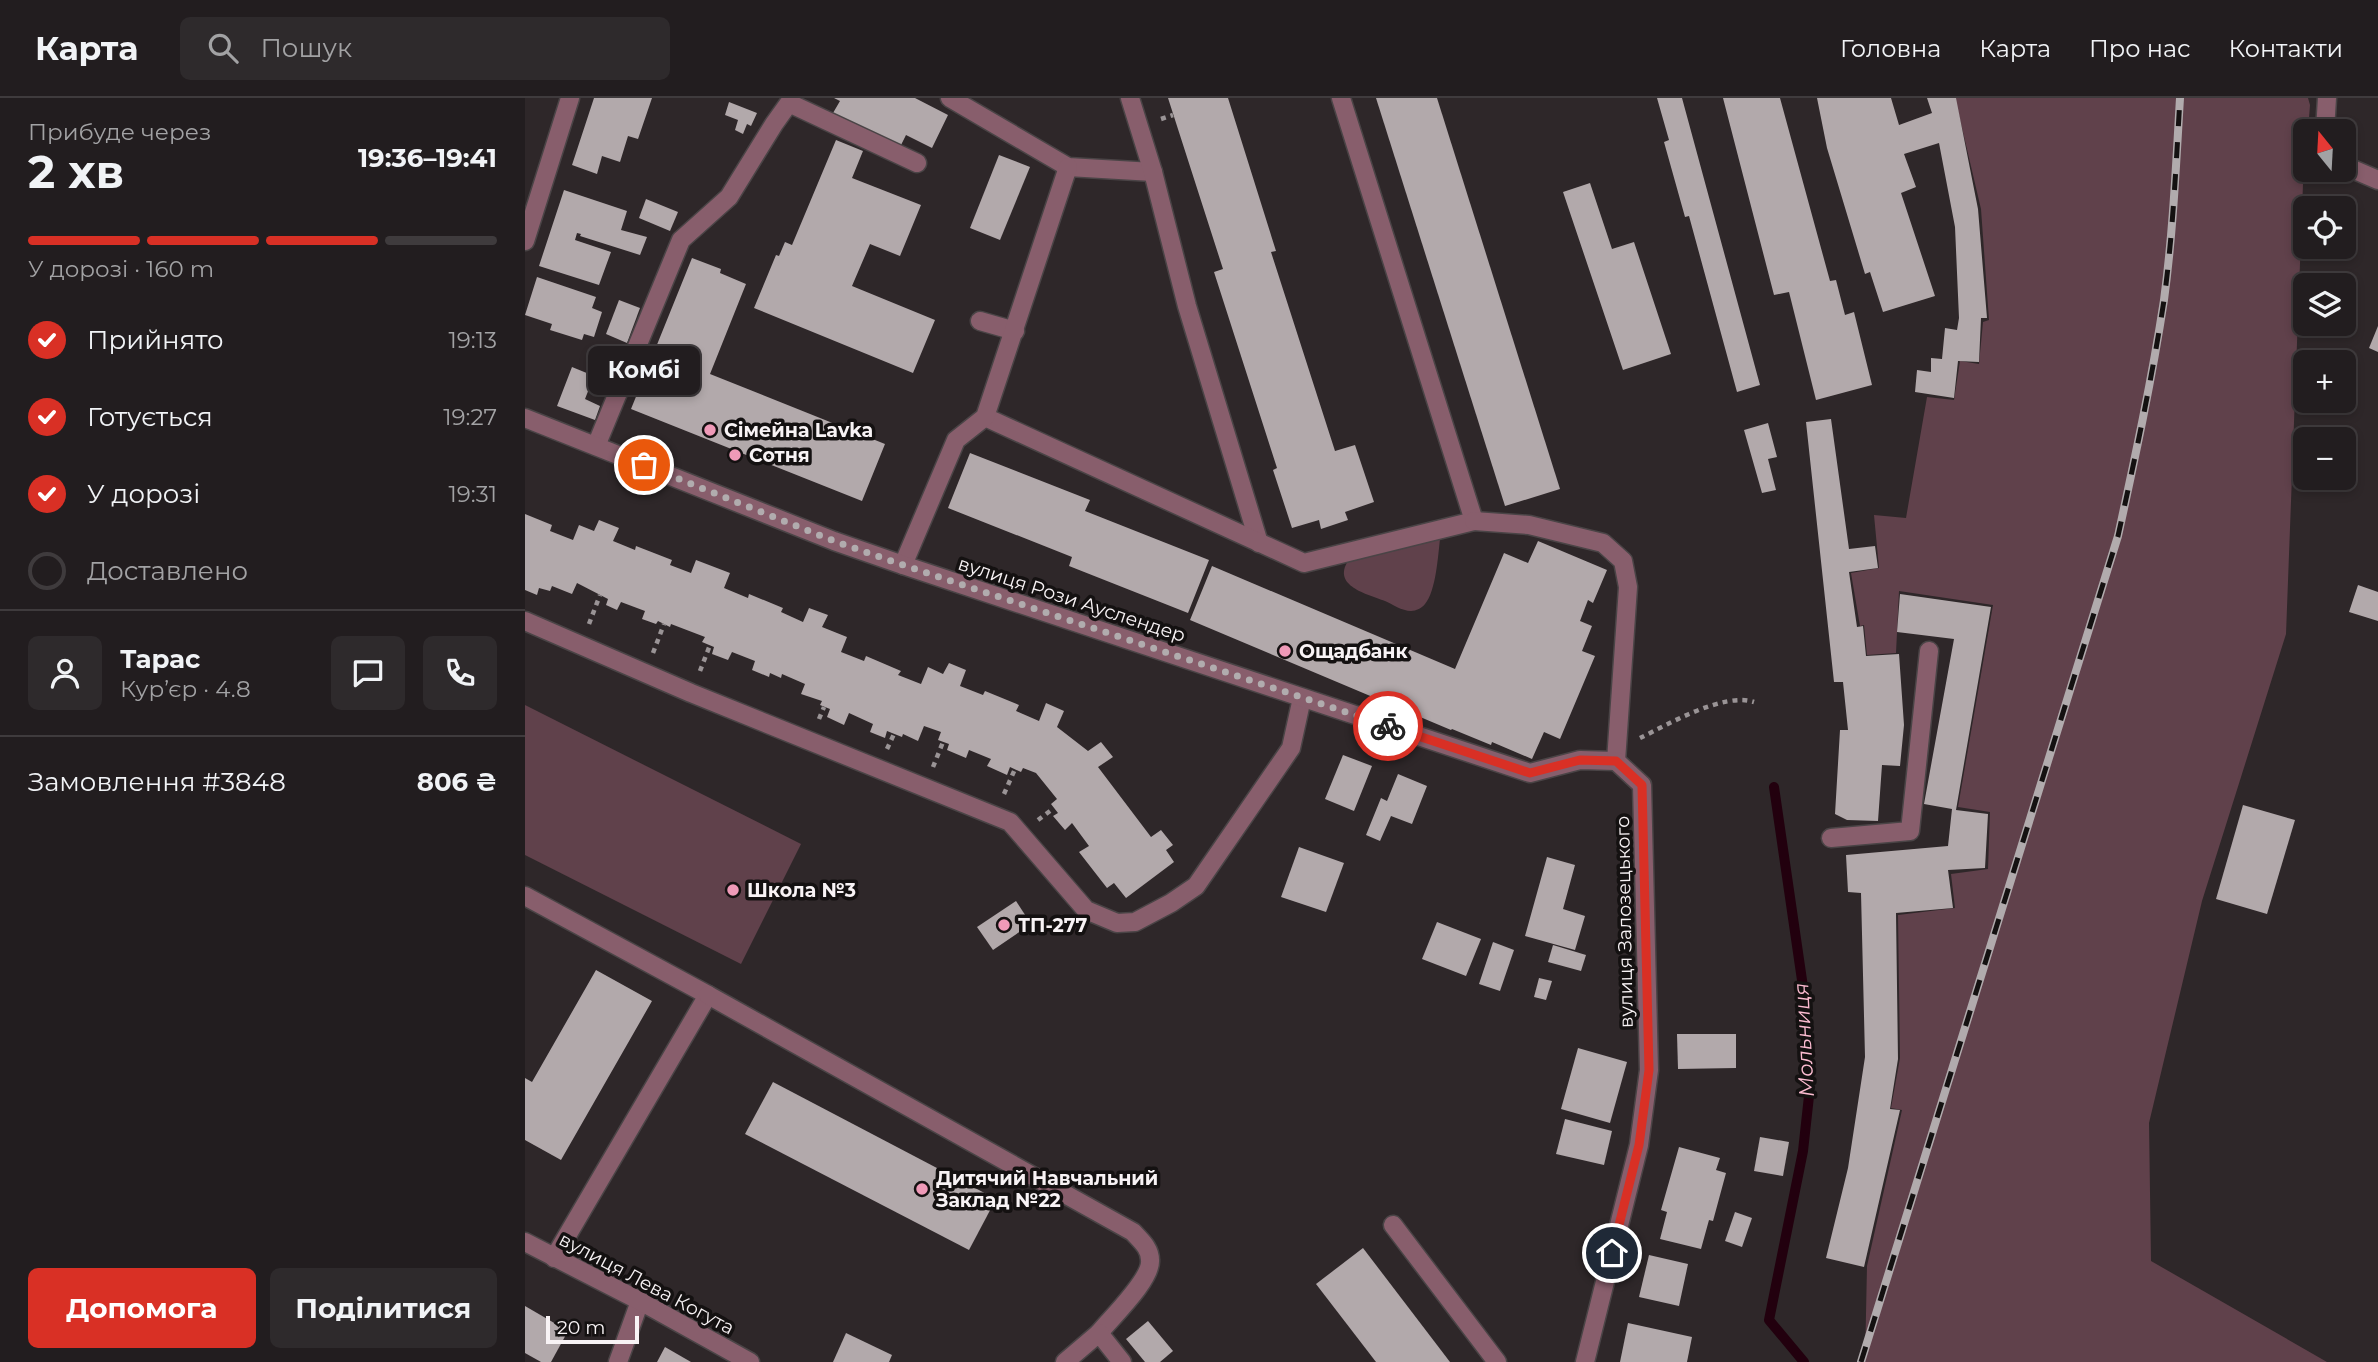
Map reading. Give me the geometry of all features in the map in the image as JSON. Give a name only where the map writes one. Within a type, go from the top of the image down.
[{"type":"street","points":[[525,242],[570,98]]},
{"type":"street","points":[[950,98],[1068,167],[1153,172]]},
{"type":"street","points":[[1130,98],[1153,172],[1187,306],[1259,542]]},
{"type":"street","points":[[1341,98],[1474,521]]},
{"type":"street","points":[[2326,119],[2327,98]]},
{"type":"street","points":[[596,446],[681,240],[729,197],[789,103],[917,163]]},
{"type":"street","points":[[903,565],[957,440],[985,417],[1068,167]]},
{"type":"street","points":[[2356,171],[2378,180]]},
{"type":"street","points":[[980,321],[1015,331]]},
{"type":"street","points":[[985,417],[1304,563],[1474,521],[1529,525],[1603,543],[1623,561],[1628,587],[1616,755]]},
{"type":"street","name":"вулиця Рози Ауслендер","points":[[525,418],[821,536],[903,565],[1530,773],[1580,760],[1616,755]]},
{"type":"street","points":[[525,621],[691,693],[1010,822],[1086,910],[1117,923],[1135,922],[1171,904],[1196,886],[1291,748],[1302,698]]},
{"type":"street","points":[[1831,838],[1910,831],[1929,651]]},
{"type":"street","name":"вулиця Залозецького","points":[[1585,1362],[1639,1145],[1649,1070],[1642,785],[1616,755]]},
{"type":"street","points":[[525,896],[708,995],[1133,1233],[1146,1246],[1151,1262],[1143,1281],[1099,1333],[1065,1362]]},
{"type":"street","points":[[554,1258],[708,995]]},
{"type":"street","points":[[1393,1225],[1497,1362]]},
{"type":"street","name":"вулиця Лева Когута","points":[[525,1242],[750,1362]]},
{"type":"street","points":[[618,1362],[640,1301]]},
{"type":"street","points":[[1099,1333],[1122,1362]]},
{"type":"path","points":[[1616,755],[1725,701],[1745,699],[1754,702]]},
{"type":"shaded area","points":[[1955,98],[2308,98],[2309,119],[2293,119],[2293,182],[2303,182],[2303,196],[2293,196],[2293,259],[2300,259],[2300,273],[2293,273],[2293,336],[2297,336],[2297,350],[2293,350],[2294,413],[2286,634],[2202,901],[2149,1123],[2151,1261],[2327,1362],[1865,1362],[1867,1266],[1902,1110],[1891,1108],[1900,1058],[1898,915],[1955,908],[1951,874],[1988,869],[1990,812],[1958,807],[1993,605],[1899,591],[1896,653],[1867,655],[1864,625],[1860,626],[1851,573],[1879,568],[1874,515],[1906,518],[1927,397],[1954,400],[1960,361],[1979,364],[1983,322],[1989,320],[1981,209]]},
{"type":"shaded area","points":[[1440,539],[1432,591],[1425,604],[1417,610],[1404,610],[1361,592],[1348,583],[1345,577],[1344,570],[1348,561],[1416,540]]},
{"type":"shaded area","points":[[525,705],[801,844],[741,964],[525,855]]},
{"type":"building","points":[[594,98],[652,98],[638,139],[628,136],[620,162],[602,156],[597,174],[572,165]]},
{"type":"building","points":[[834,98],[915,98],[948,115],[932,148],[906,135],[900,147],[833,113],[840,101]]},
{"type":"building","points":[[1168,98],[1228,98],[1276,251],[1271,252],[1335,451],[1355,445],[1374,502],[1345,512],[1348,520],[1321,529],[1319,520],[1292,528],[1273,470],[1277,468],[1214,272],[1223,269]]},
{"type":"building","points":[[1376,98],[1437,98],[1560,489],[1505,506]]},
{"type":"building","points":[[1657,98],[1682,98],[1760,385],[1737,392],[1689,216],[1685,217],[1664,142],[1669,140]]},
{"type":"building","points":[[1723,98],[1780,98],[1830,281],[1836,280],[1845,315],[1854,312],[1872,385],[1816,400],[1789,292],[1774,295]]},
{"type":"building","points":[[1817,98],[1891,98],[1899,125],[1932,113],[1927,98],[1956,98],[1978,209],[1987,318],[1981,318],[1979,362],[1958,361],[1954,398],[1915,392],[1917,370],[1931,372],[1931,358],[1942,359],[1945,328],[1957,330],[1959,318],[1955,227],[1939,143],[1904,154],[1916,187],[1901,193],[1935,296],[1883,312],[1870,272],[1865,274],[1827,148]]},
{"type":"building","points":[[729,102],[757,113],[751,126],[747,124],[743,134],[735,130],[738,120],[725,115]]},
{"type":"building","points":[[836,140],[863,151],[852,178],[921,205],[900,256],[870,244],[852,286],[935,320],[913,373],[754,308],[776,255],[779,256],[785,242],[792,245]]},
{"type":"building","points":[[999,155],[1030,167],[1000,240],[970,228]]},
{"type":"building","points":[[1590,183],[1612,249],[1634,242],[1671,354],[1623,370],[1563,192]]},
{"type":"building","points":[[564,190],[627,211],[621,230],[647,237],[640,255],[577,233],[575,240],[611,252],[599,285],[539,266]]},
{"type":"building","points":[[646,199],[678,212],[670,231],[639,218]]},
{"type":"building","points":[[692,258],[721,269],[720,273],[746,284],[710,374],[885,444],[862,501],[631,409]]},
{"type":"building","points":[[537,277],[596,297],[592,308],[602,312],[594,337],[584,334],[582,340],[550,330],[552,324],[525,315]]},
{"type":"building","points":[[619,300],[640,308],[627,343],[606,334]]},
{"type":"building","points":[[2378,326],[2378,352],[2369,348]]},
{"type":"building","points":[[572,367],[594,376],[585,399],[600,406],[595,420],[557,406]]},
{"type":"building","points":[[1831,419],[1849,549],[1875,546],[1878,568],[1849,572],[1857,627],[1863,626],[1866,656],[1899,654],[1904,725],[1900,766],[1882,765],[1878,821],[1847,820],[1835,814],[1840,730],[1848,730],[1843,682],[1834,682],[1806,422]]},
{"type":"building","points":[[1768,423],[1777,457],[1768,459],[1776,490],[1762,493],[1744,430]]},
{"type":"building","points":[[970,453],[1090,500],[1085,511],[1209,560],[1188,613],[1069,566],[1072,557],[948,508]]},
{"type":"building","points":[[525,514],[552,525],[550,531],[573,540],[579,525],[594,531],[599,520],[619,528],[613,541],[635,550],[636,546],[672,560],[670,565],[691,573],[696,560],[730,573],[724,588],[748,598],[749,594],[783,608],[781,612],[803,622],[809,608],[828,615],[822,627],[847,637],[841,652],[864,661],[866,656],[901,671],[898,675],[921,684],[928,667],[943,674],[949,663],[966,670],[960,686],[983,695],[985,691],[1019,705],[1016,711],[1039,721],[1046,703],[1064,711],[1057,727],[1088,751],[1101,742],[1113,757],[1098,767],[1151,837],[1161,830],[1173,845],[1166,850],[1174,862],[1126,898],[1114,883],[1107,888],[1079,852],[1089,846],[1072,823],[1065,830],[1053,816],[1058,813],[1051,804],[1057,799],[1036,773],[1023,768],[1021,772],[1010,767],[1007,775],[987,766],[991,759],[969,750],[966,758],[947,750],[949,744],[938,740],[941,732],[924,726],[918,741],[887,731],[885,738],[870,732],[873,724],[849,713],[844,725],[827,717],[830,709],[820,705],[822,701],[801,694],[805,684],[782,674],[781,678],[770,673],[769,677],[752,670],[755,661],[732,652],[728,660],[712,654],[714,647],[702,642],[705,637],[671,624],[670,627],[658,621],[656,624],[642,619],[645,611],[621,602],[617,610],[606,605],[608,599],[577,583],[572,594],[552,586],[550,591],[539,588],[537,595],[525,590]]},
{"type":"building","points":[[1538,541],[1607,570],[1593,603],[1588,600],[1580,621],[1592,626],[1582,651],[1595,656],[1560,739],[1544,732],[1532,759],[1492,742],[1491,745],[1451,730],[1190,620],[1212,566],[1455,669],[1504,553],[1528,563]]},
{"type":"building","points":[[2358,585],[2378,592],[2378,621],[2349,612]]},
{"type":"building","points":[[1900,594],[1991,607],[1956,810],[1988,814],[1985,868],[1948,870],[1953,908],[1896,913],[1898,1059],[1890,1109],[1900,1110],[1864,1267],[1826,1258],[1848,1168],[1865,1057],[1861,893],[1848,892],[1846,855],[1948,846],[1952,809],[1924,804],[1954,639],[1897,632]]},
{"type":"building","points":[[1343,755],[1372,766],[1354,811],[1325,799]]},
{"type":"building","points":[[1398,774],[1427,786],[1412,824],[1391,816],[1380,841],[1366,835],[1381,798],[1387,801]]},
{"type":"building","points":[[2243,805],[2295,820],[2267,914],[2216,899]]},
{"type":"building","points":[[1299,847],[1344,863],[1326,912],[1281,897]]},
{"type":"building","points":[[1547,857],[1575,865],[1563,909],[1585,916],[1575,950],[1525,936]]},
{"type":"building","name":"ТП-277","points":[[1016,901],[1031,924],[993,950],[977,927]]},
{"type":"building","points":[[1437,922],[1481,939],[1466,976],[1422,959]]},
{"type":"building","points":[[1493,942],[1514,950],[1500,991],[1479,984]]},
{"type":"building","points":[[1553,945],[1586,955],[1581,971],[1548,962]]},
{"type":"building","points":[[596,970],[652,1001],[561,1160],[525,1140],[525,1078],[532,1082]]},
{"type":"building","points":[[1539,978],[1552,981],[1546,1000],[1534,997]]},
{"type":"building","points":[[1677,1034],[1736,1034],[1736,1068],[1678,1069]]},
{"type":"building","points":[[1578,1048],[1627,1062],[1610,1123],[1561,1109]]},
{"type":"building","points":[[773,1082],[996,1199],[969,1250],[745,1134]]},
{"type":"building","points":[[1565,1119],[1612,1131],[1604,1165],[1556,1154]]},
{"type":"building","points":[[1760,1137],[1789,1142],[1783,1176],[1754,1171]]},
{"type":"building","points":[[1679,1147],[1720,1158],[1716,1170],[1726,1173],[1713,1221],[1709,1220],[1701,1249],[1660,1239],[1667,1212],[1661,1210]]},
{"type":"building","points":[[1735,1212],[1752,1218],[1742,1247],[1725,1241]]},
{"type":"building","points":[[1363,1248],[1450,1362],[1376,1362],[1316,1284]]},
{"type":"building","points":[[1649,1255],[1688,1264],[1679,1306],[1639,1297]]},
{"type":"building","points":[[525,1306],[568,1331],[551,1362],[541,1362],[525,1353]]},
{"type":"building","points":[[1148,1321],[1173,1351],[1160,1362],[1145,1362],[1126,1339]]},
{"type":"building","points":[[1628,1323],[1692,1337],[1687,1362],[1620,1362]]},
{"type":"building","points":[[846,1333],[892,1355],[889,1362],[833,1362]]},
{"type":"building","points":[[665,1347],[691,1362],[657,1362]]},
{"type":"waterway","name":"Мольниця","points":[[1774,787],[1803,987],[1809,1096],[1803,1151],[1769,1320],[1804,1362]]},
{"type":"railway","points":[[1861,1362],[2118,536],[2149,389],[2164,300],[2180,98]]},
{"type":"way so far","points":[[644,465],[834,541],[1388,726]]},
{"type":"place","name":"Сімейна Lavka","points":[[710,430]]},
{"type":"place","name":"Сотня","points":[[735,455]]},
{"type":"place","name":"Комбі","points":[[644,465]]},
{"type":"place","name":"Ощадбанк","points":[[1285,651]]},
{"type":"place","name":"Школа №3","points":[[733,890]]},
{"type":"place","name":"ТП-277","points":[[1004,925]]},
{"type":"place","name":"Дитячий Навчальний Заклад №22","points":[[922,1189]]},
{"type":"route","points":[[1388,726],[1530,773],[1580,760],[1616,761],[1642,785],[1649,1070],[1639,1145],[1612,1253]]}]
